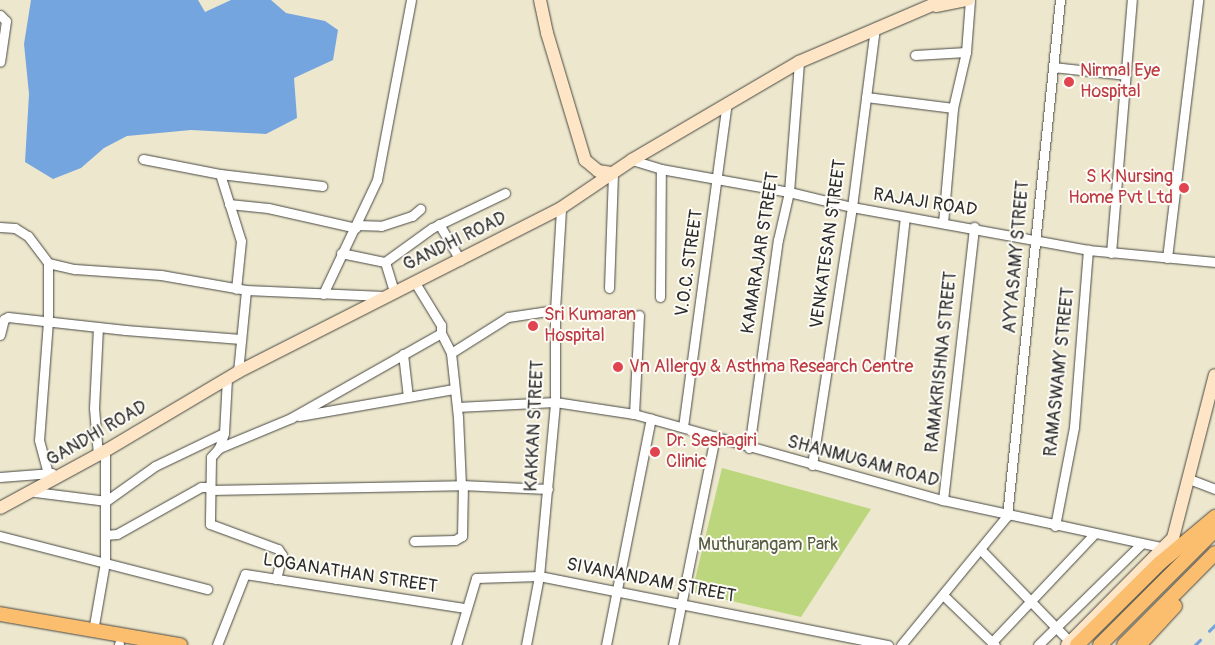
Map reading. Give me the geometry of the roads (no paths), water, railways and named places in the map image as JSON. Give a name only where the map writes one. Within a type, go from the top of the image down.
[{"type":"main road","points":[[540,0],[546,33],[585,160],[598,171],[613,173]]},
{"type":"main road","name":"GANDHI ROAD","points":[[0,508],[35,492],[232,375],[561,208],[632,160],[799,62],[875,27],[944,0]]},
{"type":"main road","name":"GANDHI ROAD","points":[[925,8],[969,0]]},
{"type":"main road","points":[[1072,644],[1173,538],[1189,478],[1211,410],[1215,375]]},
{"type":"main road","points":[[1072,644],[1160,563],[1215,517]]},
{"type":"main road","points":[[1100,645],[1215,530]]},
{"type":"main road","points":[[1139,645],[1212,566],[1213,555]]},
{"type":"main road","points":[[1124,645],[1213,555]]},
{"type":"main road","points":[[0,614],[180,645]]},
{"type":"main road","points":[[0,622],[122,645]]},
{"type":"street","points":[[322,294],[350,232],[357,226],[377,180],[411,0]]},
{"type":"street","points":[[943,223],[953,108],[966,52],[969,0]]},
{"type":"street","name":"AYYASAMY STREET","points":[[1007,516],[1019,427],[1034,238],[1060,0]]},
{"type":"street","points":[[1110,253],[1132,0]]},
{"type":"street","points":[[1167,258],[1198,0]]},
{"type":"street","points":[[0,15],[6,21],[0,62]]},
{"type":"street","name":"VENKATESAN STREET","points":[[812,466],[852,207],[875,27]]},
{"type":"street","points":[[915,56],[966,52]]},
{"type":"street","name":"KAMARAJAR STREET","points":[[749,448],[778,240],[789,192],[799,62]]},
{"type":"street","points":[[1053,67],[1126,75]]},
{"type":"street","points":[[866,97],[953,108]]},
{"type":"street","name":"V.O.C. STREET","points":[[682,427],[727,103]]},
{"type":"street","points":[[142,159],[220,174],[322,186]]},
{"type":"street","name":"RAJAJI ROAD","points":[[632,160],[662,169],[789,192],[852,207],[974,227],[1088,250],[1215,262]]},
{"type":"street","points":[[660,298],[662,169]]},
{"type":"street","points":[[609,288],[613,173]]},
{"type":"street","points":[[220,174],[241,241],[241,339],[232,375],[224,433],[219,448],[211,457],[210,524],[278,549],[282,555],[276,579]]},
{"type":"street","points":[[341,253],[385,262],[439,224],[505,193]]},
{"type":"street","points":[[229,204],[268,208],[357,226],[381,226],[412,216],[420,209]]},
{"type":"street","name":"KAKKAN STREET","points":[[526,645],[538,576],[548,490],[555,402],[555,310],[561,208]]},
{"type":"street","points":[[889,361],[906,217]]},
{"type":"street","points":[[439,224],[460,260]]},
{"type":"street","points":[[0,227],[15,228],[28,236],[48,263],[48,321],[38,440],[48,474]]},
{"type":"street","name":"RAMAKRISHNA STREET","points":[[943,500],[974,227]]},
{"type":"street","name":"RAMASWAMY STREET","points":[[1055,526],[1074,427],[1088,250]]},
{"type":"street","points":[[48,263],[75,269],[161,275],[241,290],[322,294],[389,294],[385,262]]},
{"type":"street","points":[[414,282],[441,325],[441,333],[451,353],[462,485],[462,536],[456,540],[414,541]]},
{"type":"street","points":[[451,353],[508,317],[555,310]]},
{"type":"street","points":[[634,414],[639,315]]},
{"type":"street","points":[[0,335],[4,318],[8,316],[98,327],[241,339]]},
{"type":"street","points":[[93,631],[105,562],[106,536],[106,501],[102,453],[94,415],[98,327]]},
{"type":"street","points":[[219,448],[291,418],[441,333]]},
{"type":"street","points":[[403,354],[408,397]]},
{"type":"street","points":[[291,418],[454,389]]},
{"type":"street","name":"SHANMUGAM ROAD","points":[[457,407],[555,402],[634,414],[715,436],[812,466],[943,500],[1007,516],[1165,548]]},
{"type":"street","points":[[606,645],[651,418]]},
{"type":"street","points":[[35,492],[106,501],[155,466],[224,433]]},
{"type":"street","points":[[674,645],[680,604],[715,436]]},
{"type":"street","points":[[0,477],[48,474],[72,469]]},
{"type":"street","points":[[1189,478],[1215,489]]},
{"type":"street","points":[[106,536],[117,534],[201,487],[462,485],[548,490]]},
{"type":"street","points":[[901,645],[1007,516]]},
{"type":"street","points":[[943,595],[993,643],[1095,533]]},
{"type":"street","points":[[0,536],[207,589]]},
{"type":"street","points":[[1038,645],[1141,544]]},
{"type":"street","points":[[981,550],[1072,644]]},
{"type":"street","name":"LOGANATHAN STREET","points":[[218,645],[245,574],[465,608]]},
{"type":"street","name":"SIVANANDAM STREET","points":[[456,645],[465,608],[476,578],[538,576],[888,645]]},
{"type":"water","points":[[31,0],[198,0],[205,12],[231,0],[271,0],[286,13],[325,21],[338,30],[333,60],[294,78],[297,118],[266,134],[191,130],[127,136],[104,148],[81,168],[53,179],[25,162],[29,94],[24,44]]},
{"type":"waterway","points":[[1209,631],[1215,625]]},
{"type":"waterway","points":[[1195,645],[1200,640]]},
{"type":"place","name":"Nirmal Eye Hospital","points":[[1069,82]]},
{"type":"place","name":"S K Nursing Home Pvt Ltd","points":[[1184,188]]},
{"type":"place","name":"Sri Kumaran Hospital","points":[[533,326]]},
{"type":"place","name":"Vn Allergy & Asthma Research Centre","points":[[618,367]]},
{"type":"place","name":"Dr. Seshagiri Clinic","points":[[655,452]]},
{"type":"park label","name":"Muthurangam Park","points":[[768,545]]}]
